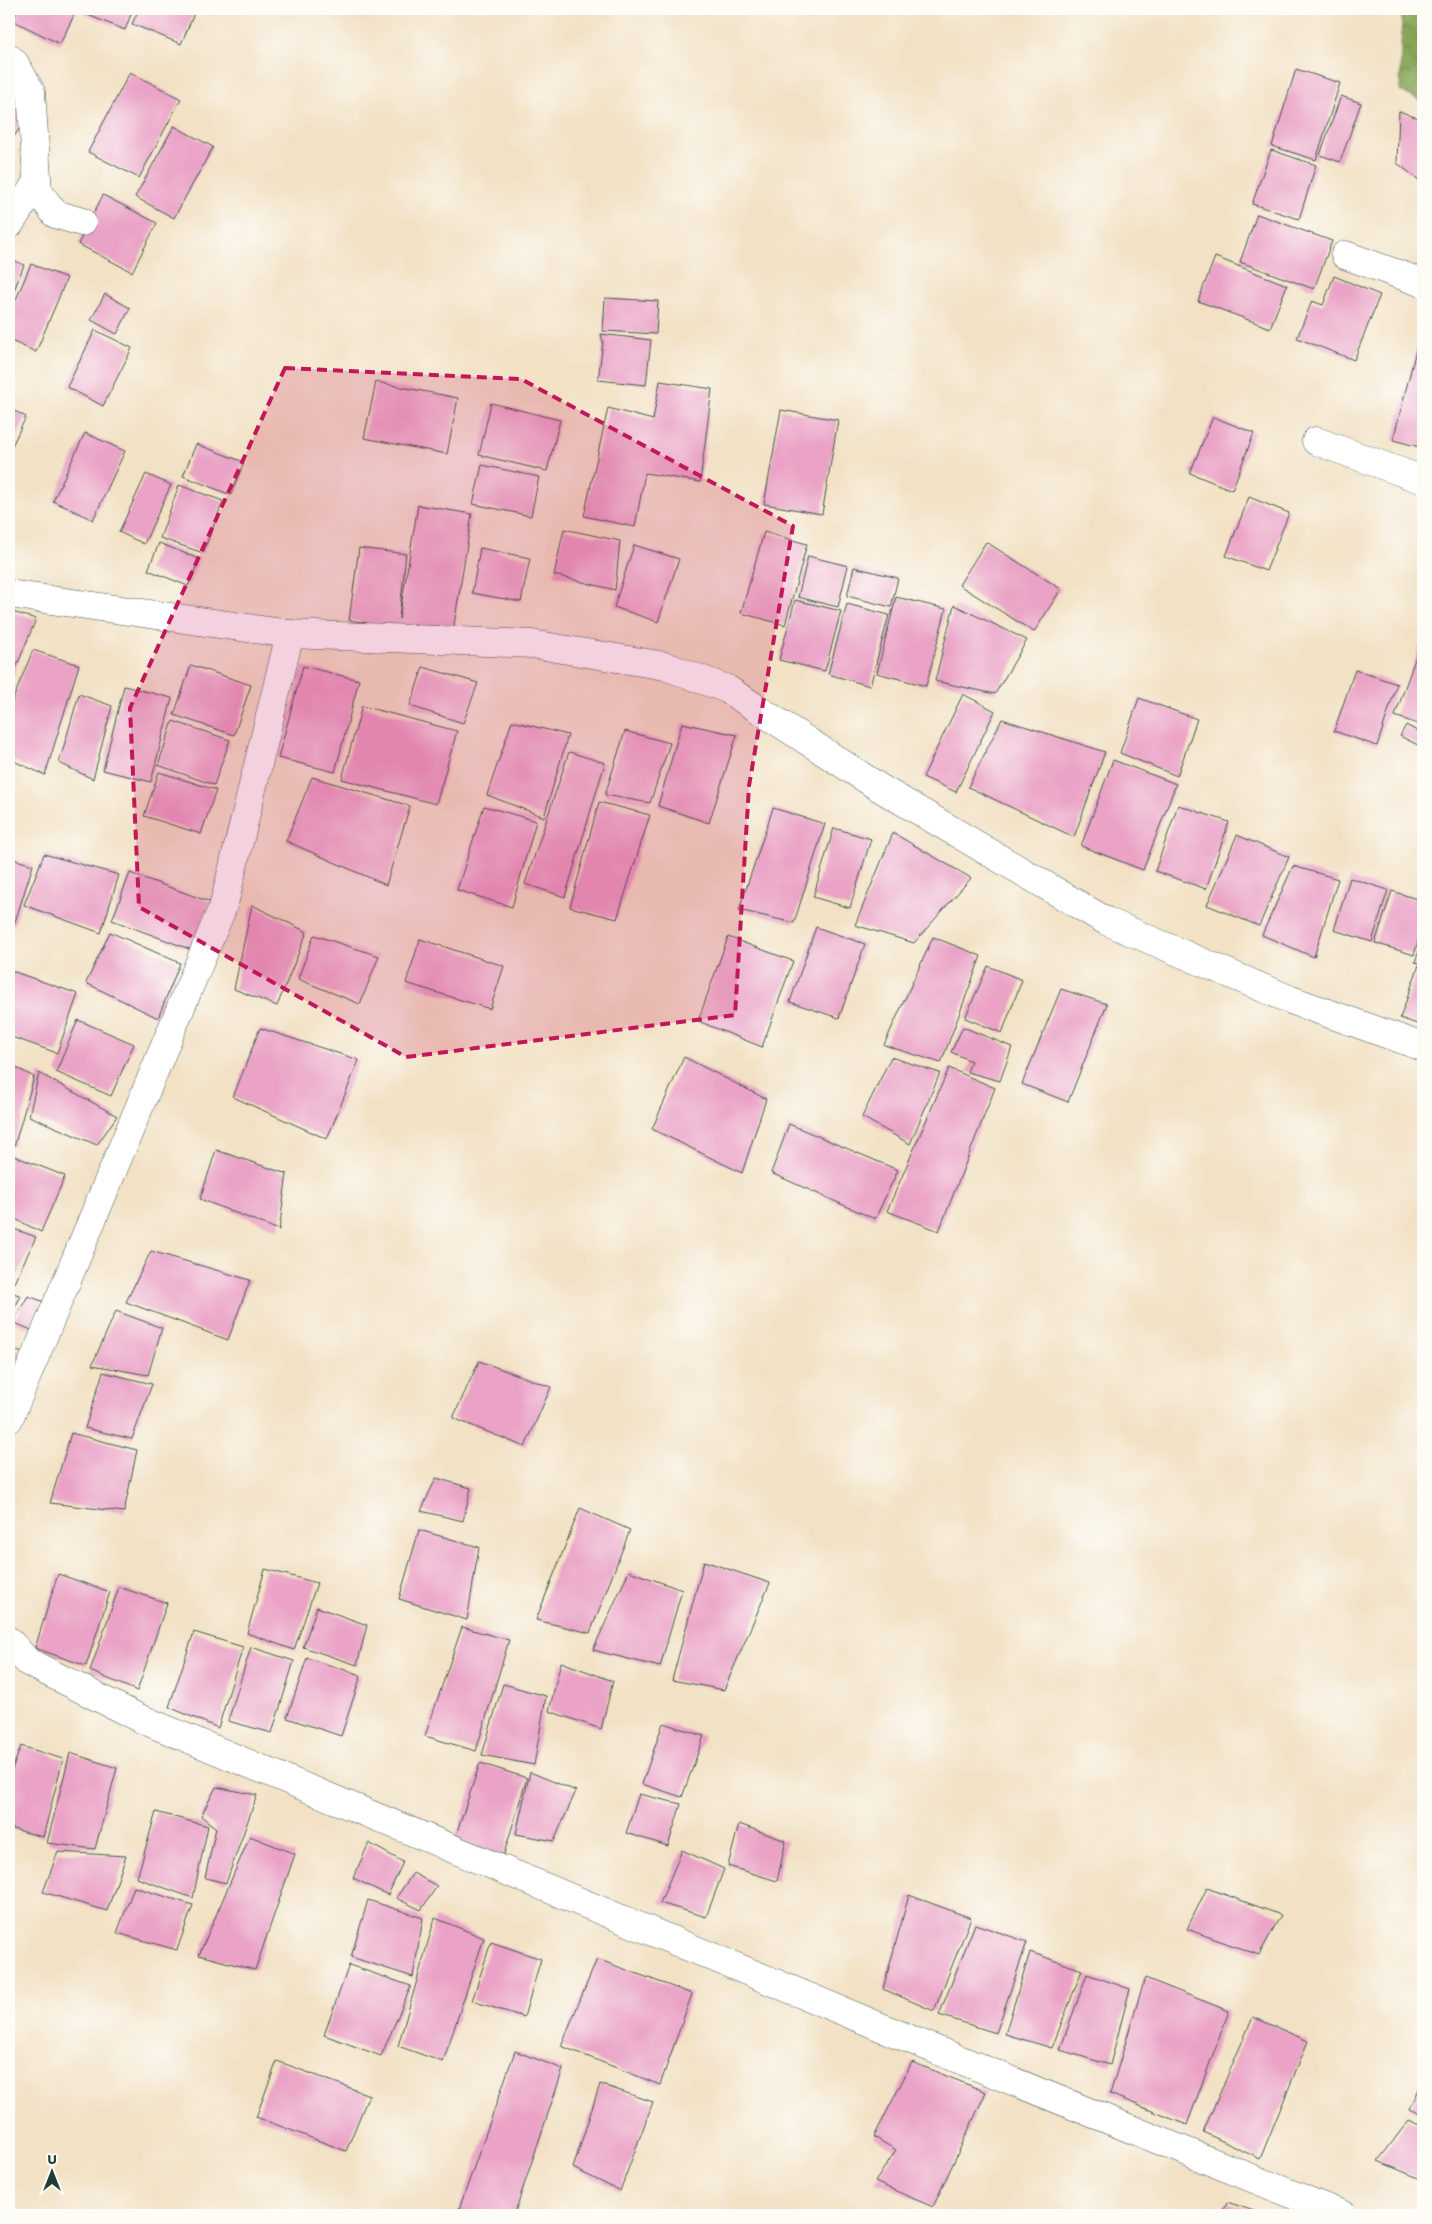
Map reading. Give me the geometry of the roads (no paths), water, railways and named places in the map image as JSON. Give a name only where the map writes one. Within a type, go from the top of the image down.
[{"type":"street","points":[[9,58],[14,62],[31,92],[38,191],[55,214],[82,222]]},
{"type":"street","points":[[9,225],[37,182]]},
{"type":"street","points":[[1344,255],[1423,283]]},
{"type":"street","points":[[1316,441],[1423,480]]},
{"type":"street","points":[[9,594],[290,634],[532,644],[665,666],[728,689],[880,788],[1106,921],[1291,1000],[1423,1047]]},
{"type":"street","points":[[9,1419],[224,904],[290,634]]},
{"type":"street","points":[[9,1641],[28,1662],[139,1718],[936,2050],[1343,2215]]}]
